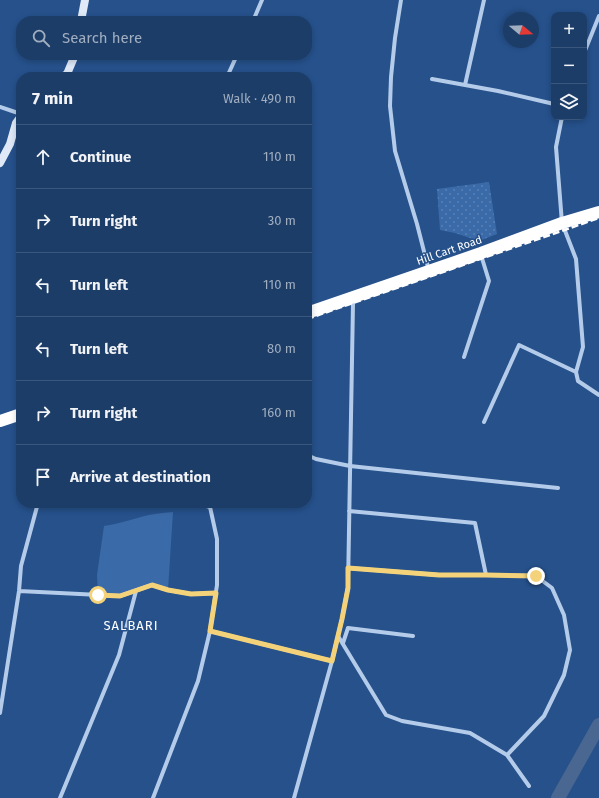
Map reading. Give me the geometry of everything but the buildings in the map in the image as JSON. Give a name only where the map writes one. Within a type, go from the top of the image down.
[{"type":"highway","name":"Hill Cart Road","points":[[312,311],[481,253],[562,223],[599,212]]},
{"type":"highway","points":[[0,421],[16,416]]},
{"type":"street","points":[[82,16],[85,0]]},
{"type":"street","points":[[255,16],[262,0]]},
{"type":"street","points":[[401,0],[395,38],[390,106],[396,151],[429,271]]},
{"type":"street","points":[[465,86],[484,0]]},
{"type":"street","points":[[586,48],[599,16]]},
{"type":"street","points":[[68,72],[73,60]]},
{"type":"street","points":[[229,72],[235,60]]},
{"type":"street","points":[[432,79],[551,103]]},
{"type":"street","points":[[0,108],[16,113]]},
{"type":"street","points":[[561,120],[556,147],[562,223],[576,259],[583,347],[576,372],[578,381],[599,395]]},
{"type":"street","points":[[0,163],[10,144],[16,123]]},
{"type":"street","points":[[464,357],[489,281],[481,253]]},
{"type":"street","points":[[294,798],[332,661],[348,588],[353,303],[351,298]]},
{"type":"street","points":[[484,422],[519,345],[576,372]]},
{"type":"street","points":[[312,457],[350,466],[558,488]]},
{"type":"street","points":[[0,713],[19,591],[21,566],[37,508]]},
{"type":"street","points":[[153,798],[198,681],[210,631],[217,585],[217,539],[210,508]]},
{"type":"street","points":[[349,511],[475,523],[486,575]]},
{"type":"street","points":[[348,568],[439,575],[536,576],[552,588],[564,615],[570,650],[564,675],[544,716],[507,756]]},
{"type":"street","points":[[19,591],[120,596],[152,585],[168,590],[191,594],[216,593]]},
{"type":"street","points":[[60,798],[119,656],[136,590]]},
{"type":"street","points":[[343,643],[348,628],[413,636]]},
{"type":"street","points":[[210,631],[332,661]]},
{"type":"street","points":[[338,635],[386,715],[402,721],[470,733],[507,756],[529,786]]},
{"type":"shaded area","points":[[489,182],[497,234],[479,241],[440,230],[437,189]]},
{"type":"shaded area","points":[[173,512],[168,590],[152,585],[120,596],[98,595],[97,575],[104,526],[149,515]]},
{"type":"waterway","points":[[558,798],[599,725]]},
{"type":"railway","points":[[312,317],[599,218]]},
{"type":"railway","points":[[0,424],[16,419]]},
{"type":"district","name":"SALBARI","points":[[131,625]]},
{"type":"route","points":[[98,595],[120,596],[152,585],[168,590],[191,594],[216,593],[210,631],[332,661],[348,588],[348,568],[439,575],[536,576]]}]
